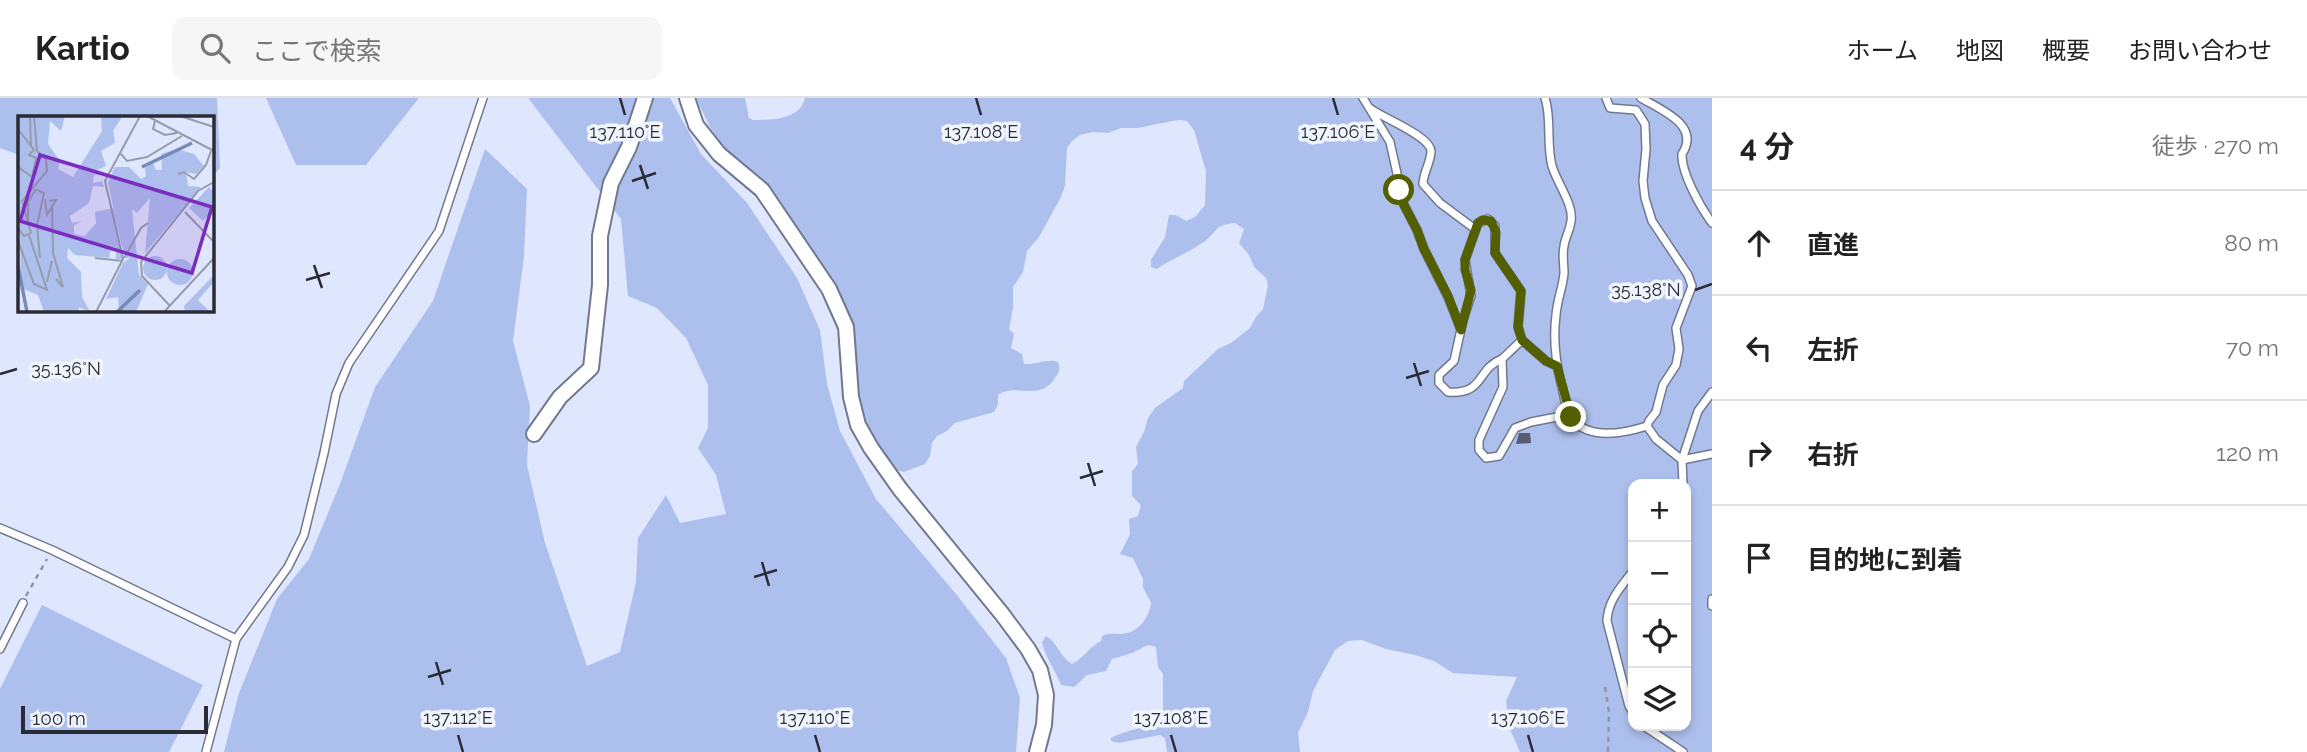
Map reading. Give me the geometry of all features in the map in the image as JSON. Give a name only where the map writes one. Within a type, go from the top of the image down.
[{"type":"street","points":[[534,434],[560,397],[591,368],[600,285],[600,236],[611,183],[636,129],[645,98]]},
{"type":"street","points":[[687,98],[696,125],[719,154],[762,190],[829,289],[846,327],[851,397],[858,425],[871,448],[900,489],[1015,631],[1040,670],[1046,695],[1044,725],[1037,752]]},
{"type":"lane","points":[[206,752],[236,639],[288,568],[304,535],[336,394],[349,363],[439,231],[483,98]]},
{"type":"lane","points":[[1363,98],[1390,142],[1404,205],[1448,296],[1461,330]]},
{"type":"lane","points":[[1545,98],[1548,112],[1547,143],[1551,162],[1571,213],[1563,248],[1564,273],[1555,318],[1554,340],[1567,406],[1571,417],[1579,425],[1594,431],[1624,433],[1647,426]]},
{"type":"lane","points":[[1606,98],[1610,108],[1636,110],[1643,118],[1646,149],[1643,181],[1652,221],[1688,275],[1692,286],[1676,328],[1679,349],[1676,365],[1663,385],[1656,412],[1647,426]]},
{"type":"lane","points":[[1641,98],[1668,112],[1684,129],[1688,139],[1688,145],[1682,154],[1685,170],[1705,214],[1712,223]]},
{"type":"lane","points":[[1368,107],[1417,135],[1429,145],[1431,153],[1423,184],[1440,203],[1475,229]]},
{"type":"lane","points":[[1522,340],[1502,359],[1490,365],[1477,385],[1452,393],[1443,389],[1439,383],[1439,375],[1454,361],[1471,290],[1465,260],[1475,229],[1482,220],[1488,219],[1495,226],[1495,253],[1521,291],[1518,327],[1522,340],[1546,361],[1557,366]]},
{"type":"lane","points":[[1502,359],[1503,387],[1479,440],[1479,450],[1486,458],[1499,456],[1515,428],[1562,416],[1567,406]]},
{"type":"lane","points":[[1683,479],[1682,460],[1698,411],[1712,392]]},
{"type":"lane","points":[[1647,426],[1656,439],[1682,460]]},
{"type":"lane","points":[[1682,460],[1712,454]]},
{"type":"lane","points":[[0,528],[52,550],[236,639]]},
{"type":"lane","points":[[1628,578],[1608,609],[1607,621],[1628,702]]},
{"type":"lane","points":[[1712,599],[1712,606]]},
{"type":"lane","points":[[0,649],[23,603]]},
{"type":"lane","points":[[1652,731],[1683,752]]},
{"type":"path","points":[[23,603],[52,550]]},
{"type":"path","points":[[1605,687],[1609,712],[1608,752]]},
{"type":"shaded area","points":[[0,98],[217,98],[220,168],[214,175],[214,116],[18,116],[18,155],[0,148]]},
{"type":"shaded area","points":[[266,98],[419,98],[366,165],[296,165]]},
{"type":"shaded area","points":[[528,98],[670,98],[701,154],[747,203],[797,278],[820,330],[827,384],[840,431],[876,499],[1006,658],[1020,698],[1016,752],[224,752],[239,693],[277,599],[309,559],[375,387],[433,301],[485,149],[527,189],[524,256],[513,341],[530,406],[527,465],[545,543],[587,666],[620,652],[636,582],[638,538],[666,495],[680,523],[726,514],[716,475],[698,448],[708,428],[708,385],[686,338],[657,308],[628,296],[621,219]]},
{"type":"shaded area","points":[[696,98],[745,98],[749,118],[753,120],[791,115],[802,105],[805,98],[1712,98],[1712,752],[1520,752],[1509,727],[1506,701],[1517,677],[1453,673],[1434,661],[1362,640],[1348,641],[1335,650],[1313,691],[1308,712],[1298,733],[1300,752],[1167,752],[1165,738],[1160,735],[1119,743],[1111,741],[1111,738],[1117,735],[1153,722],[1163,713],[1163,674],[1158,667],[1156,647],[1148,645],[1112,659],[1106,671],[1087,675],[1074,687],[1061,685],[1042,642],[1046,636],[1072,664],[1101,641],[1102,636],[1132,631],[1145,620],[1151,603],[1143,587],[1143,579],[1133,558],[1120,554],[1130,534],[1129,519],[1138,516],[1141,505],[1132,496],[1132,471],[1138,464],[1136,447],[1155,408],[1183,388],[1184,381],[1218,349],[1231,343],[1250,328],[1263,309],[1268,285],[1266,278],[1254,267],[1249,255],[1239,243],[1244,229],[1235,223],[1218,228],[1207,240],[1157,269],[1151,267],[1151,260],[1165,237],[1169,215],[1176,215],[1186,221],[1195,217],[1205,205],[1206,171],[1194,130],[1187,121],[1178,120],[1137,128],[1121,128],[1108,133],[1093,132],[1080,135],[1072,141],[1067,148],[1065,186],[1060,199],[1039,237],[1027,251],[1023,272],[1013,287],[1009,329],[1014,334],[1011,348],[1022,354],[1024,364],[1058,362],[1055,378],[1042,389],[1012,390],[998,395],[994,412],[955,423],[937,436],[925,464],[904,472],[897,470],[889,462],[868,427],[859,397],[851,318],[833,281],[766,187],[729,153],[711,129]]},
{"type":"shaded area","points":[[42,605],[203,685],[169,752],[0,752],[0,689]]},
{"type":"building","points":[[1519,433],[1530,433],[1531,443],[1516,444]]},
{"type":"route","points":[[1399,190],[1461,330],[1471,296],[1465,260],[1478,223],[1488,219],[1495,226],[1495,253],[1521,291],[1518,327],[1522,340],[1546,361],[1557,366],[1571,417]]}]
